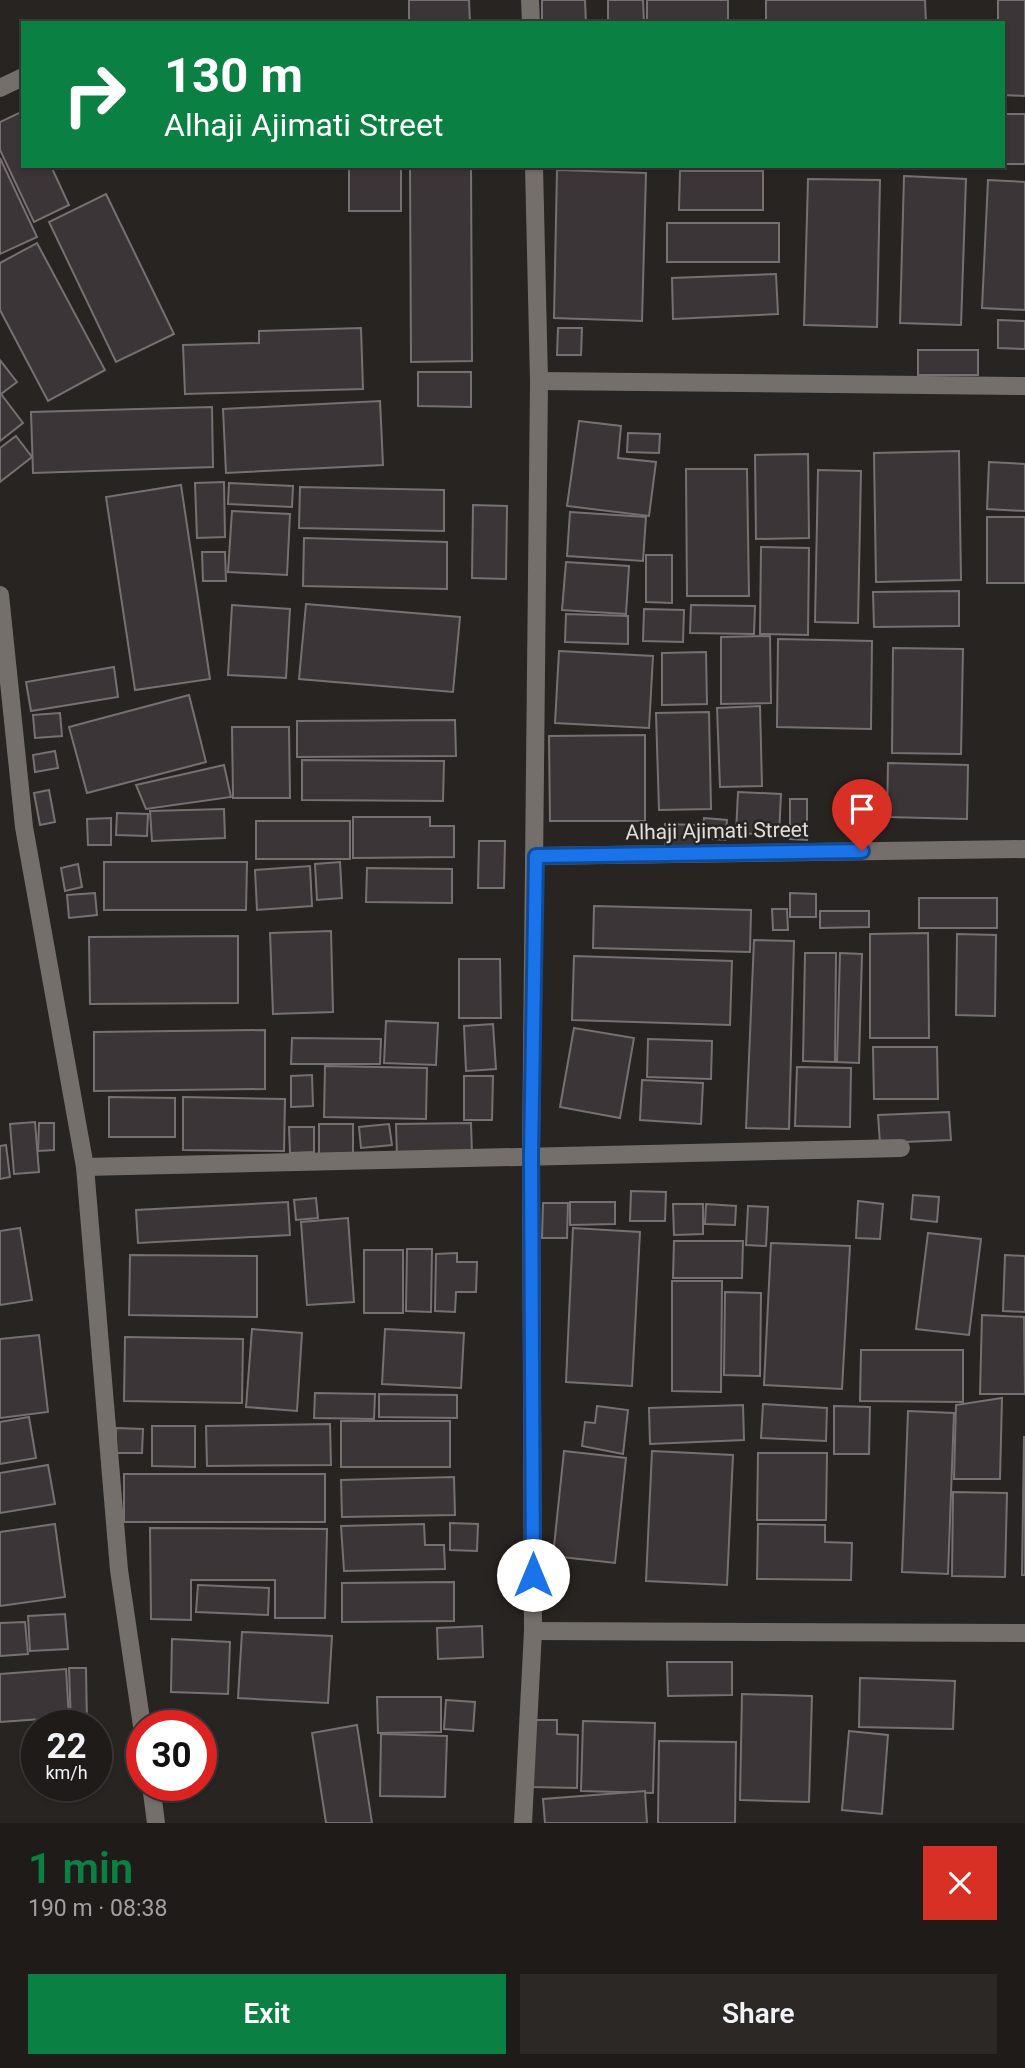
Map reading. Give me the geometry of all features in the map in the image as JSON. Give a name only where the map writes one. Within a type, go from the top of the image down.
[{"type":"street","points":[[530,0],[531,21]]},
{"type":"street","points":[[0,88],[21,78]]},
{"type":"street","points":[[523,1823],[533,1630],[531,1156],[539,382],[534,168]]},
{"type":"street","points":[[539,382],[1025,386]]},
{"type":"street","points":[[0,596],[24,827],[85,1167],[119,1570],[140,1710]]},
{"type":"street","name":"Alhaji Ajimati Street","points":[[536,856],[1025,849]]},
{"type":"street","points":[[85,1167],[901,1148]]},
{"type":"street","points":[[533,1630],[1025,1633]]},
{"type":"street","points":[[153,1801],[156,1823]]},
{"type":"building","points":[[409,0],[469,0],[470,21],[409,21]]},
{"type":"building","points":[[542,0],[585,0],[586,21],[542,21]]},
{"type":"building","points":[[608,0],[643,0],[644,21],[608,21]]},
{"type":"building","points":[[647,0],[728,0],[728,21],[647,21]]},
{"type":"building","points":[[766,0],[925,0],[926,21],[766,21]]},
{"type":"building","points":[[998,0],[1025,0],[1025,96],[1005,95],[1005,21],[998,21]]},
{"type":"building","points":[[21,112],[21,168],[52,168],[69,205],[34,222],[0,150],[0,122]]},
{"type":"building","points":[[1005,114],[1025,114],[1025,164],[1005,164]]},
{"type":"building","points":[[0,158],[37,237],[0,254]]},
{"type":"building","points":[[349,168],[401,168],[401,211],[349,211]]},
{"type":"building","points":[[410,168],[471,168],[472,361],[411,362]]},
{"type":"building","points":[[557,170],[646,173],[642,321],[554,318]]},
{"type":"building","points":[[680,171],[763,171],[763,210],[679,210]]},
{"type":"building","points":[[904,176],[966,179],[961,325],[900,323]]},
{"type":"building","points":[[808,179],[880,180],[877,327],[804,325]]},
{"type":"building","points":[[988,180],[1025,182],[1025,310],[982,308]]},
{"type":"building","points":[[106,194],[174,334],[116,362],[49,222]]},
{"type":"building","points":[[667,223],[779,223],[779,262],[667,262]]},
{"type":"building","points":[[37,243],[105,370],[48,401],[0,310],[0,263]]},
{"type":"building","points":[[776,274],[778,314],[673,319],[672,278]]},
{"type":"building","points":[[998,320],[1025,321],[1025,349],[998,348]]},
{"type":"building","points":[[361,328],[363,389],[185,394],[183,345],[259,343],[259,331]]},
{"type":"building","points":[[558,328],[582,328],[581,355],[557,355]]},
{"type":"building","points":[[918,350],[978,350],[978,375],[918,375]]},
{"type":"building","points":[[0,360],[17,382],[1,394],[23,423],[0,441]]},
{"type":"building","points":[[418,372],[471,372],[471,407],[418,406]]},
{"type":"building","points":[[380,401],[383,465],[226,473],[223,409]]},
{"type":"building","points":[[212,407],[213,467],[33,473],[31,412]]},
{"type":"building","points":[[579,421],[621,426],[618,458],[656,462],[649,516],[567,506]]},
{"type":"building","points":[[628,433],[660,434],[659,453],[627,452]]},
{"type":"building","points":[[16,436],[32,457],[0,482],[0,448]]},
{"type":"building","points":[[959,451],[961,580],[876,582],[874,453]]},
{"type":"building","points":[[808,454],[809,538],[756,539],[755,455]]},
{"type":"building","points":[[989,462],[1025,464],[1025,511],[987,509]]},
{"type":"building","points":[[686,469],[747,469],[749,596],[687,596]]},
{"type":"building","points":[[818,470],[861,471],[858,623],[815,622]]},
{"type":"building","points":[[224,482],[225,537],[197,538],[195,483]]},
{"type":"building","points":[[229,483],[293,486],[292,507],[228,504]]},
{"type":"building","points":[[181,485],[210,679],[135,690],[106,497]]},
{"type":"building","points":[[300,487],[444,490],[444,531],[299,528]]},
{"type":"building","points":[[473,505],[507,506],[506,579],[472,578]]},
{"type":"building","points":[[232,511],[290,514],[287,575],[228,572]]},
{"type":"building","points":[[570,512],[646,517],[643,561],[567,556]]},
{"type":"building","points":[[987,517],[1025,517],[1025,583],[987,583]]},
{"type":"building","points":[[304,538],[447,542],[447,589],[303,586]]},
{"type":"building","points":[[761,547],[809,548],[808,635],[760,634]]},
{"type":"building","points":[[202,552],[225,552],[226,581],[203,581]]},
{"type":"building","points":[[646,555],[672,555],[672,603],[646,602]]},
{"type":"building","points":[[566,562],[629,566],[626,614],[562,610]]},
{"type":"building","points":[[959,591],[959,626],[874,627],[873,592]]},
{"type":"building","points":[[306,604],[460,617],[453,692],[299,679]]},
{"type":"building","points":[[232,605],[290,609],[286,678],[228,675]]},
{"type":"building","points":[[691,605],[755,606],[754,634],[690,633]]},
{"type":"building","points":[[644,609],[684,610],[683,642],[643,641]]},
{"type":"building","points":[[566,614],[628,616],[628,644],[565,642]]},
{"type":"building","points":[[770,636],[771,703],[721,704],[721,637]]},
{"type":"building","points":[[778,639],[872,641],[871,729],[777,727]]},
{"type":"building","points":[[893,648],[963,649],[961,754],[892,753]]},
{"type":"building","points":[[559,651],[653,656],[649,728],[555,723]]},
{"type":"building","points":[[706,652],[707,704],[662,705],[662,653]]},
{"type":"building","points":[[114,667],[118,697],[31,711],[26,682]]},
{"type":"building","points":[[189,695],[206,762],[87,793],[69,727]]},
{"type":"building","points":[[760,706],[762,786],[720,787],[717,708]]},
{"type":"building","points":[[709,712],[711,809],[659,810],[656,713]]},
{"type":"building","points":[[60,713],[62,736],[35,738],[33,715]]},
{"type":"building","points":[[455,720],[456,756],[297,757],[297,721]]},
{"type":"building","points":[[232,727],[289,727],[290,798],[233,798]]},
{"type":"building","points":[[645,735],[645,821],[550,821],[549,736]]},
{"type":"building","points":[[55,751],[58,768],[35,772],[33,755]]},
{"type":"building","points":[[302,760],[444,761],[443,801],[302,800]]},
{"type":"building","points":[[888,763],[968,765],[967,819],[887,817]]},
{"type":"building","points":[[224,765],[231,797],[146,809],[136,785]]},
{"type":"building","points":[[49,790],[55,822],[40,825],[34,793]]},
{"type":"building","points":[[738,792],[781,794],[779,835],[736,833]]},
{"type":"building","points":[[790,799],[807,799],[807,840],[790,839]]},
{"type":"building","points":[[224,809],[225,838],[152,841],[150,811]]},
{"type":"building","points":[[117,813],[148,814],[147,836],[116,835]]},
{"type":"building","points":[[353,817],[430,817],[430,826],[454,826],[454,857],[353,858]]},
{"type":"building","points":[[111,818],[111,845],[88,845],[87,819]]},
{"type":"building","points":[[704,818],[727,820],[725,840],[702,838]]},
{"type":"building","points":[[256,821],[350,821],[350,859],[256,859]]},
{"type":"building","points":[[665,824],[697,825],[696,849],[665,849]]},
{"type":"building","points":[[479,841],[505,841],[504,888],[478,888]]},
{"type":"building","points":[[104,862],[247,862],[246,910],[104,910]]},
{"type":"building","points":[[340,862],[342,898],[317,900],[315,864]]},
{"type":"building","points":[[78,864],[82,887],[65,891],[61,868]]},
{"type":"building","points":[[310,866],[312,906],[257,910],[255,870]]},
{"type":"building","points":[[367,868],[452,869],[452,903],[366,902]]},
{"type":"building","points":[[95,893],[97,915],[69,918],[67,895]]},
{"type":"building","points":[[790,893],[816,894],[816,917],[790,917]]},
{"type":"building","points":[[919,898],[997,898],[997,928],[919,928]]},
{"type":"building","points":[[594,906],[751,910],[750,952],[593,948]]},
{"type":"building","points":[[772,909],[787,909],[788,930],[773,930]]},
{"type":"building","points":[[820,911],[869,911],[869,927],[820,928]]},
{"type":"building","points":[[331,931],[333,1012],[273,1014],[270,933]]},
{"type":"building","points":[[928,933],[929,1038],[870,1038],[870,934]]},
{"type":"building","points":[[957,934],[996,935],[995,1016],[956,1015]]},
{"type":"building","points":[[238,936],[238,1003],[90,1004],[89,937]]},
{"type":"building","points":[[754,940],[794,941],[789,1129],[746,1128]]},
{"type":"building","points":[[805,953],[836,953],[835,1062],[803,1061]]},
{"type":"building","points":[[840,953],[862,954],[859,1063],[837,1062]]},
{"type":"building","points":[[574,956],[732,961],[730,1025],[572,1020]]},
{"type":"building","points":[[459,959],[500,959],[501,1018],[459,1018]]},
{"type":"building","points":[[386,1021],[438,1023],[436,1065],[384,1063]]},
{"type":"building","points":[[493,1024],[496,1069],[466,1071],[464,1026]]},
{"type":"building","points":[[574,1028],[634,1038],[620,1118],[560,1107]]},
{"type":"building","points":[[265,1030],[265,1089],[94,1091],[94,1032]]},
{"type":"building","points":[[292,1038],[381,1039],[380,1064],[291,1064]]},
{"type":"building","points":[[648,1039],[712,1041],[711,1079],[647,1077]]},
{"type":"building","points":[[873,1047],[937,1047],[938,1099],[874,1099]]},
{"type":"building","points":[[325,1066],[427,1068],[426,1119],[324,1117]]},
{"type":"building","points":[[797,1067],[851,1068],[850,1127],[795,1126]]},
{"type":"building","points":[[312,1075],[313,1106],[291,1107],[291,1076]]},
{"type":"building","points":[[464,1076],[493,1076],[492,1120],[464,1120]]},
{"type":"building","points":[[642,1080],[703,1083],[701,1124],[640,1120]]},
{"type":"building","points":[[109,1097],[175,1098],[175,1137],[109,1137]]},
{"type":"building","points":[[183,1097],[285,1099],[284,1151],[183,1150]]},
{"type":"building","points":[[949,1112],[951,1140],[880,1143],[878,1115]]},
{"type":"building","points":[[35,1122],[39,1172],[14,1174],[10,1124]]},
{"type":"building","points":[[39,1123],[54,1123],[54,1150],[38,1151]]},
{"type":"building","points":[[471,1123],[472,1155],[397,1157],[396,1124]]},
{"type":"building","points":[[319,1124],[353,1124],[353,1157],[319,1156]]},
{"type":"building","points":[[389,1124],[392,1145],[361,1148],[359,1127]]},
{"type":"building","points":[[289,1127],[314,1127],[314,1152],[290,1153]]},
{"type":"building","points":[[6,1145],[10,1177],[0,1179],[0,1146]]},
{"type":"building","points":[[631,1191],[666,1192],[665,1221],[630,1221]]},
{"type":"building","points":[[913,1195],[939,1197],[937,1222],[911,1219]]},
{"type":"building","points":[[316,1198],[318,1218],[296,1220],[294,1200]]},
{"type":"building","points":[[858,1201],[883,1204],[880,1239],[856,1238]]},
{"type":"building","points":[[288,1202],[290,1235],[138,1243],[136,1210]]},
{"type":"building","points":[[570,1202],[615,1202],[615,1224],[570,1225]]},
{"type":"building","points":[[543,1203],[568,1203],[567,1238],[542,1238]]},
{"type":"building","points":[[673,1204],[703,1204],[703,1234],[674,1235]]},
{"type":"building","points":[[706,1204],[736,1206],[735,1225],[705,1224]]},
{"type":"building","points":[[748,1206],[768,1207],[766,1246],[746,1245]]},
{"type":"building","points":[[348,1218],[354,1302],[307,1305],[301,1222]]},
{"type":"building","points":[[20,1228],[32,1300],[0,1305],[0,1231]]},
{"type":"building","points":[[573,1228],[640,1232],[632,1386],[566,1382]]},
{"type":"building","points":[[928,1233],[981,1239],[969,1335],[916,1329]]},
{"type":"building","points":[[674,1241],[743,1241],[742,1278],[673,1278]]},
{"type":"building","points":[[771,1243],[850,1246],[842,1389],[764,1385]]},
{"type":"building","points":[[407,1249],[432,1249],[431,1312],[406,1311]]},
{"type":"building","points":[[364,1250],[403,1250],[403,1313],[364,1313]]},
{"type":"building","points":[[457,1253],[457,1262],[477,1262],[476,1292],[456,1292],[455,1312],[435,1311],[436,1254]]},
{"type":"building","points":[[130,1255],[257,1256],[257,1317],[129,1315]]},
{"type":"building","points":[[1005,1255],[1025,1256],[1025,1312],[1003,1311]]},
{"type":"building","points":[[672,1281],[722,1281],[721,1392],[672,1391]]},
{"type":"building","points":[[725,1292],[761,1293],[760,1376],[724,1375]]},
{"type":"building","points":[[982,1315],[1024,1317],[1025,1394],[980,1394]]},
{"type":"building","points":[[252,1329],[302,1333],[297,1411],[246,1407]]},
{"type":"building","points":[[385,1329],[464,1333],[461,1388],[382,1384]]},
{"type":"building","points":[[39,1335],[48,1412],[0,1418],[0,1339]]},
{"type":"building","points":[[125,1337],[243,1339],[242,1403],[124,1401]]},
{"type":"building","points":[[861,1350],[963,1350],[963,1402],[860,1401]]},
{"type":"building","points":[[315,1393],[375,1394],[374,1419],[314,1418]]},
{"type":"building","points":[[379,1394],[457,1395],[457,1418],[379,1417]]},
{"type":"building","points":[[1002,1398],[1000,1479],[954,1479],[956,1405]]},
{"type":"building","points":[[763,1404],[827,1408],[826,1441],[761,1438]]},
{"type":"building","points":[[743,1405],[744,1440],[650,1444],[649,1408]]},
{"type":"building","points":[[597,1406],[628,1410],[623,1454],[582,1446],[585,1422],[595,1423]]},
{"type":"building","points":[[834,1406],[870,1407],[869,1454],[834,1454]]},
{"type":"building","points":[[908,1411],[954,1413],[948,1574],[902,1572]]},
{"type":"building","points":[[29,1417],[36,1458],[0,1464],[0,1422]]},
{"type":"building","points":[[341,1421],[450,1421],[450,1467],[341,1467]]},
{"type":"building","points":[[330,1424],[331,1465],[207,1466],[206,1426]]},
{"type":"building","points":[[152,1426],[195,1426],[195,1467],[152,1466]]},
{"type":"building","points":[[116,1428],[143,1429],[142,1453],[116,1453]]},
{"type":"building","points":[[1024,1437],[1025,1575],[1022,1575]]},
{"type":"building","points":[[564,1451],[626,1458],[615,1563],[553,1556]]},
{"type":"building","points":[[652,1451],[733,1455],[727,1585],[646,1581]]},
{"type":"building","points":[[758,1453],[827,1453],[826,1520],[757,1520]]},
{"type":"building","points":[[48,1465],[55,1504],[0,1513],[0,1473]]},
{"type":"building","points":[[124,1474],[325,1474],[325,1522],[124,1522]]},
{"type":"building","points":[[454,1477],[455,1515],[342,1517],[341,1480]]},
{"type":"building","points":[[953,1492],[1007,1493],[1005,1577],[952,1576]]},
{"type":"building","points":[[450,1523],[478,1524],[477,1551],[450,1550]]},
{"type":"building","points":[[55,1524],[65,1597],[0,1606],[0,1532]]},
{"type":"building","points":[[424,1524],[425,1545],[444,1545],[445,1569],[344,1571],[341,1526]]},
{"type":"building","points":[[758,1524],[825,1525],[825,1542],[852,1543],[851,1580],[757,1579]]},
{"type":"building","points":[[150,1528],[327,1529],[325,1618],[275,1618],[275,1580],[191,1580],[191,1620],[151,1619]]},
{"type":"building","points":[[454,1582],[454,1621],[342,1622],[342,1583]]},
{"type":"building","points":[[198,1585],[269,1588],[268,1615],[196,1612]]},
{"type":"building","points":[[65,1614],[68,1649],[30,1651],[28,1616]]},
{"type":"building","points":[[25,1622],[28,1654],[0,1656],[0,1623]]},
{"type":"building","points":[[482,1626],[483,1657],[438,1659],[437,1628]]},
{"type":"building","points":[[242,1632],[332,1636],[328,1703],[238,1698]]},
{"type":"building","points":[[172,1639],[230,1642],[228,1694],[171,1692]]},
{"type":"building","points":[[667,1662],[732,1662],[732,1695],[668,1696]]},
{"type":"building","points":[[69,1668],[86,1668],[87,1710],[70,1710]]},
{"type":"building","points":[[66,1669],[69,1710],[21,1710],[21,1720],[0,1722],[0,1674]]},
{"type":"building","points":[[860,1678],[955,1681],[953,1729],[859,1727]]},
{"type":"building","points":[[742,1694],[812,1696],[809,1802],[740,1800]]},
{"type":"building","points":[[377,1697],[441,1697],[441,1732],[378,1733]]},
{"type":"building","points":[[446,1700],[475,1702],[473,1731],[444,1729]]},
{"type":"building","points":[[533,1720],[557,1720],[557,1734],[578,1735],[577,1788],[531,1787]]},
{"type":"building","points":[[583,1721],[655,1723],[653,1793],[581,1791]]},
{"type":"building","points":[[357,1725],[372,1823],[326,1823],[312,1733]]},
{"type":"building","points":[[849,1731],[888,1735],[882,1814],[842,1810]]},
{"type":"building","points":[[381,1734],[447,1736],[445,1797],[380,1796]]},
{"type":"building","points":[[659,1741],[736,1742],[735,1823],[658,1823]]},
{"type":"building","points":[[645,1791],[647,1823],[545,1823],[543,1799]]},
{"type":"route","points":[[533,1575],[531,1156],[536,856],[862,851]]}]
